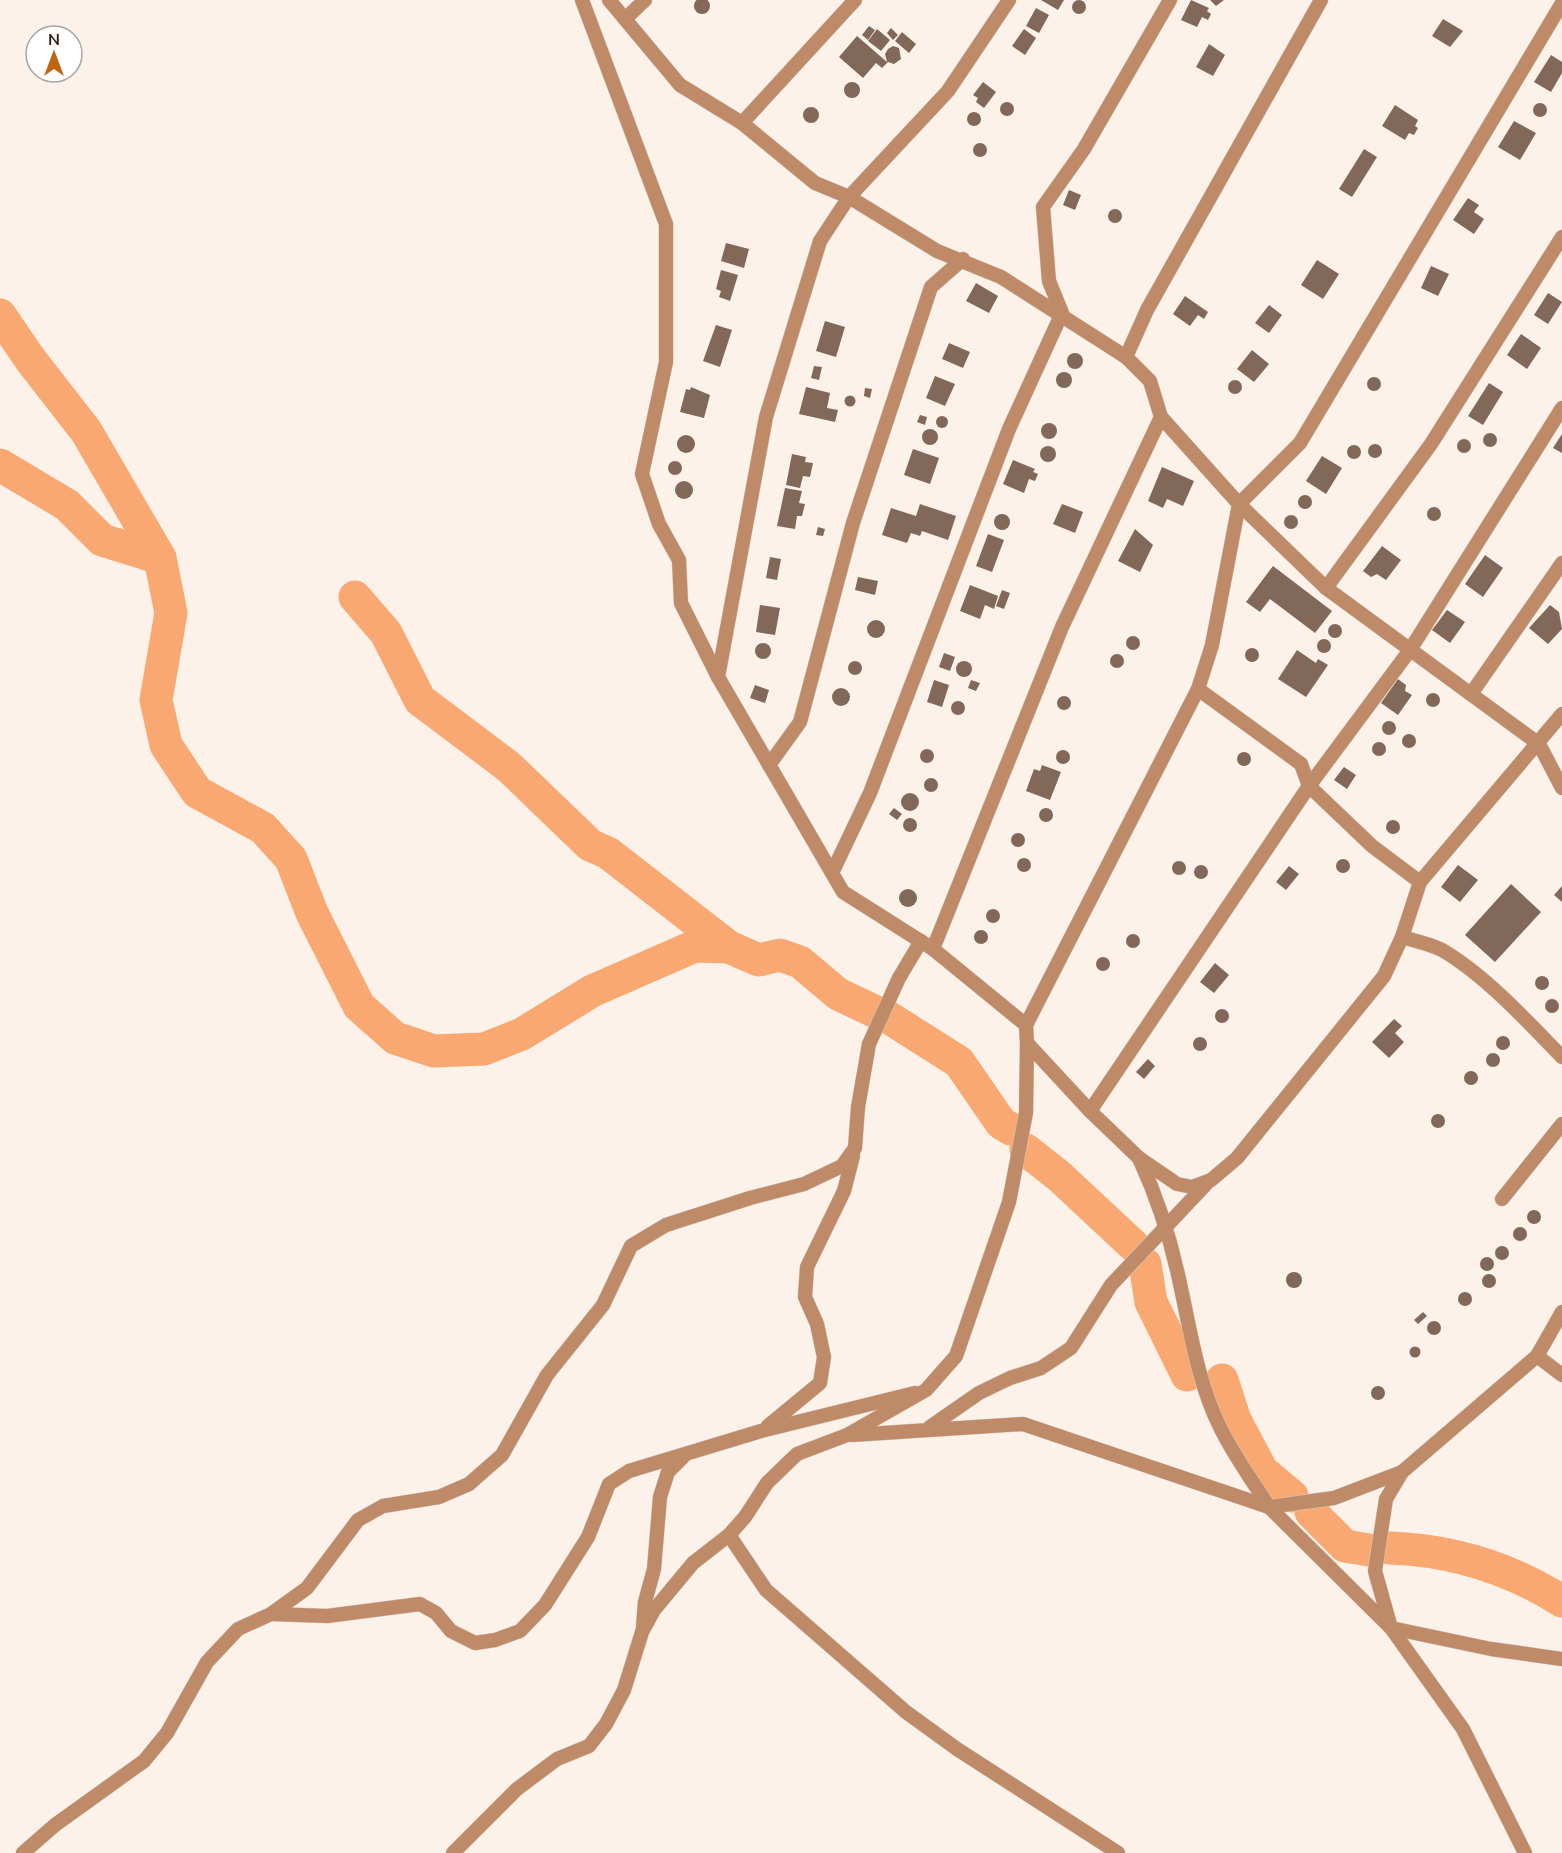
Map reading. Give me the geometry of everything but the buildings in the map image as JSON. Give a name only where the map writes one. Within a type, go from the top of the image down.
[{"type":"street","points":[[582,0],[666,224],[666,362],[642,474],[659,524],[679,561],[681,603],[718,677],[843,892],[927,945],[1026,1025]]},
{"type":"street","points":[[609,0],[680,85],[742,123],[815,183],[849,197],[937,251],[963,259],[1001,277],[1062,313],[1126,357],[1150,381],[1161,417],[1239,504],[1326,588],[1539,744],[1562,788]]},
{"type":"street","points":[[625,20],[645,0]]},
{"type":"street","points":[[742,123],[855,0]]},
{"type":"street","points":[[718,677],[766,417],[820,241],[849,197],[948,92],[1009,0]]},
{"type":"street","points":[[832,873],[870,793],[1009,429],[1062,313],[1049,281],[1043,207],[1084,149],[1170,0]]},
{"type":"street","points":[[1126,357],[1147,310],[1322,0]]},
{"type":"street","points":[[453,1853],[517,1789],[557,1759],[589,1746],[606,1724],[624,1690],[642,1632],[654,1610],[693,1563],[729,1535],[745,1517],[767,1483],[797,1454],[847,1435],[926,1390],[956,1356],[1009,1202],[1026,1113],[1026,1025],[1198,689],[1212,645],[1239,504],[1300,443],[1562,3]]},
{"type":"street","points":[[1326,588],[1431,444],[1562,237]]},
{"type":"street","points":[[769,765],[800,722],[853,523],[931,287],[963,259]]},
{"type":"street","points":[[1090,1111],[1309,786],[1410,650],[1562,408]]},
{"type":"street","points":[[761,1431],[820,1383],[824,1357],[817,1324],[805,1297],[807,1267],[844,1191],[855,1148],[868,1044],[899,978],[927,945],[1062,627],[1161,417]]},
{"type":"street","points":[[1472,694],[1562,563]]},
{"type":"street","points":[[1198,689],[1301,764],[1309,786],[1372,846],[1420,882]]},
{"type":"street","points":[[928,1429],[979,1393],[1010,1378],[1041,1368],[1071,1348],[1111,1285],[1211,1180],[1237,1158],[1384,976],[1402,937],[1420,882],[1518,765],[1539,744],[1562,714]]},
{"type":"street","points":[[1402,937],[1439,949],[1459,961],[1524,1018],[1562,1057]]},
{"type":"street","points":[[1027,1043],[1090,1111],[1139,1158],[1178,1184],[1192,1187],[1211,1180]]},
{"type":"street","points":[[1502,1199],[1562,1124]]},
{"type":"street","points":[[22,1853],[55,1825],[144,1761],[167,1733],[207,1662],[238,1629],[271,1614],[307,1588],[358,1520],[382,1506],[439,1497],[469,1484],[502,1455],[547,1375],[603,1305],[631,1246],[666,1225],[750,1198],[804,1184],[842,1166],[855,1148]]},
{"type":"street","points":[[1139,1158],[1166,1226],[1179,1279],[1190,1340],[1218,1424],[1269,1507],[1391,1628],[1463,1729],[1525,1853]]},
{"type":"street","points":[[1391,1628],[1375,1571],[1386,1499],[1402,1472],[1537,1356],[1562,1312]]},
{"type":"street","points":[[1537,1356],[1562,1375]]},
{"type":"street","points":[[271,1614],[327,1616],[420,1604],[436,1613],[452,1631],[475,1643],[495,1640],[520,1631],[545,1605],[588,1537],[609,1484],[629,1471],[761,1431],[926,1390]]},
{"type":"street","points":[[847,1435],[1023,1424],[1269,1507],[1334,1498],[1402,1472]]},
{"type":"street","points":[[642,1632],[645,1602],[654,1569],[660,1497],[668,1472],[685,1455]]},
{"type":"street","points":[[729,1535],[766,1590],[906,1712],[957,1749],[1118,1853]]},
{"type":"street","points":[[1391,1628],[1491,1649],[1562,1659]]},
{"type":"waterway","points":[[0,315],[30,359],[86,431],[160,558],[171,613],[156,700],[166,745],[197,792],[263,828],[291,859],[312,913],[359,1006],[395,1038],[434,1051],[484,1049],[522,1034],[592,991],[695,946],[729,947],[759,960],[780,955],[800,962],[838,994],[878,1013]]},
{"type":"waterway","points":[[0,465],[67,505],[102,540],[160,558]]},
{"type":"waterway","points":[[355,597],[386,633],[420,700],[509,767],[590,845],[608,853],[729,947]]},
{"type":"waterway","points":[[888,1017],[959,1062],[1001,1123],[1011,1129]]},
{"type":"waterway","points":[[1026,1150],[1059,1176],[1133,1245]]},
{"type":"waterway","points":[[1145,1264],[1151,1302],[1187,1375]]},
{"type":"waterway","points":[[1222,1380],[1235,1420],[1262,1471],[1292,1496]]},
{"type":"waterway","points":[[1311,1512],[1345,1546],[1369,1550]]},
{"type":"waterway","points":[[1389,1548],[1435,1552],[1479,1562],[1521,1579],[1562,1601]]}]
